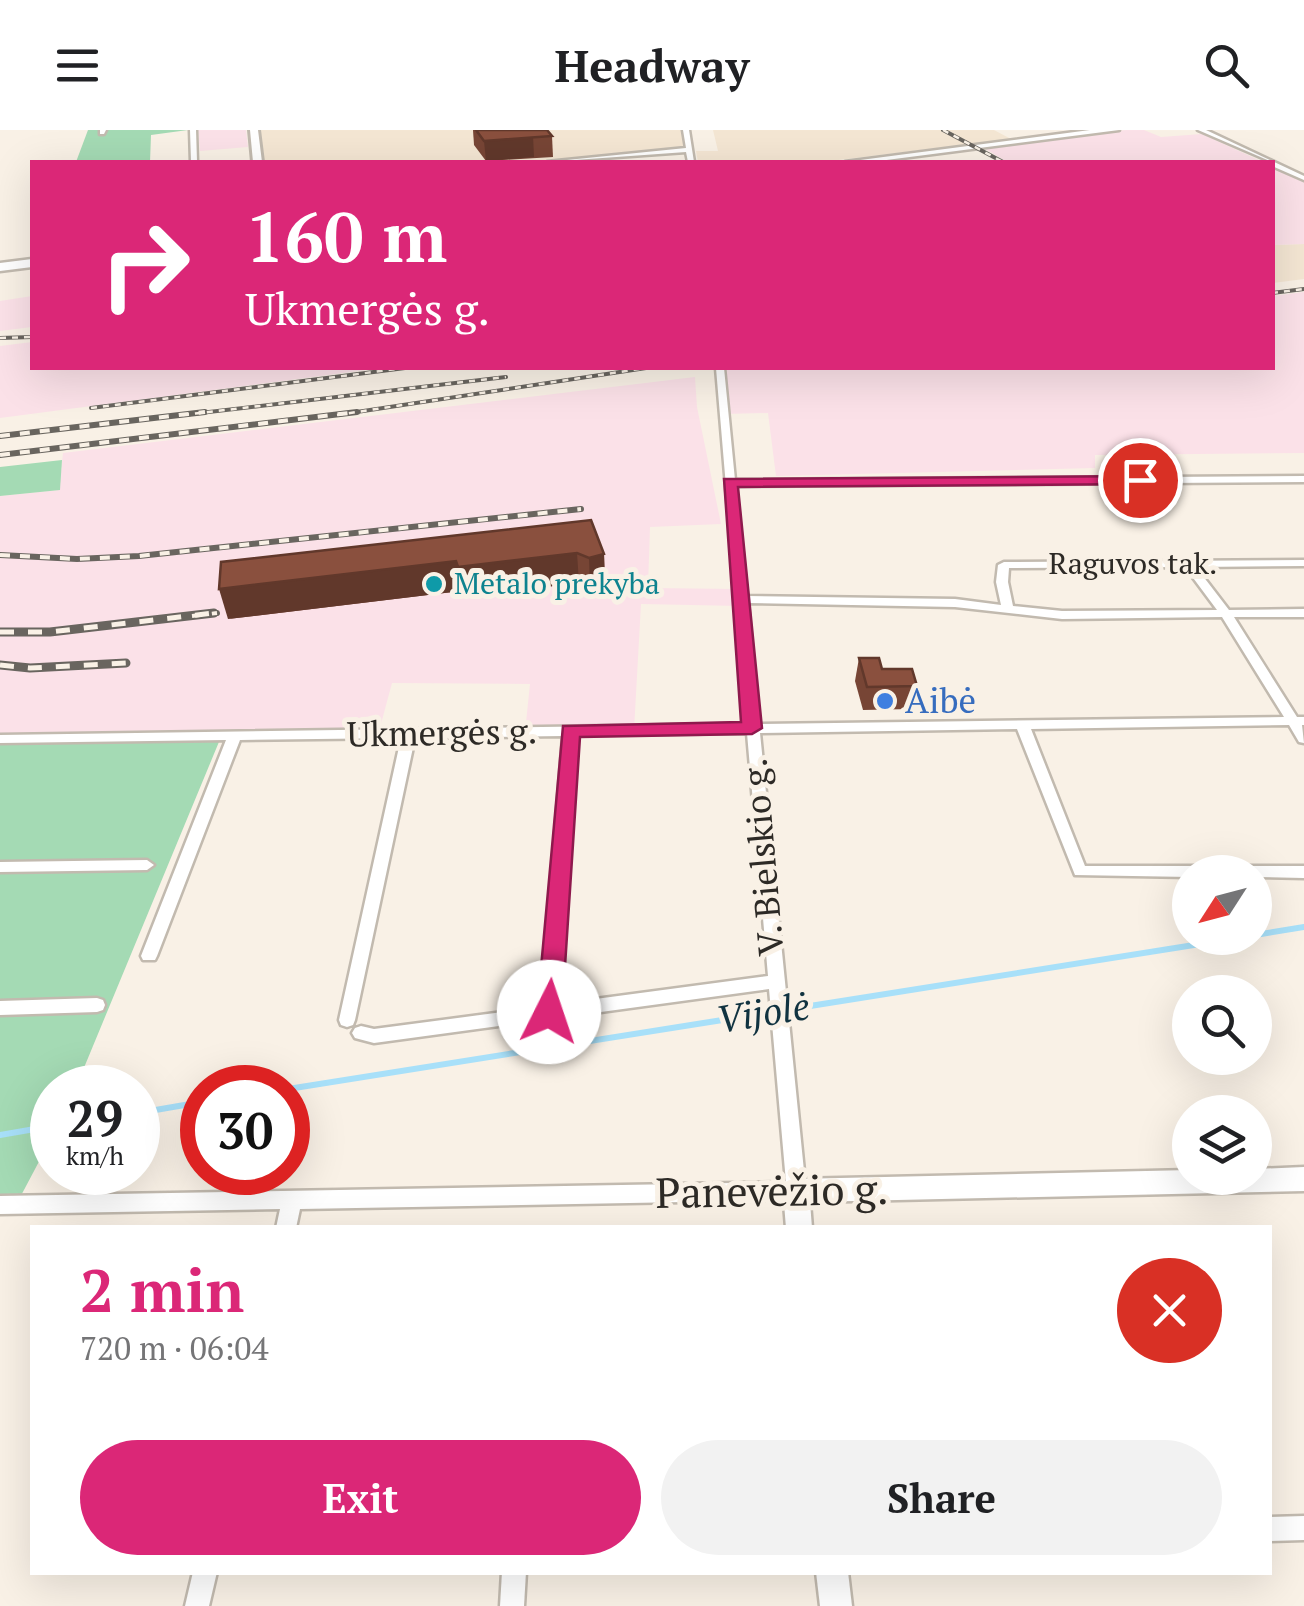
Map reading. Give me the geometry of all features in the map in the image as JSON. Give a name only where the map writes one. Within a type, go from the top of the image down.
[{"type":"main road","points":[[254,130],[258,160]]},
{"type":"main road","points":[[867,160],[1114,130]]},
{"type":"main road","points":[[0,267],[30,263]]},
{"type":"street","points":[[192,130],[194,160]]},
{"type":"street","points":[[686,130],[692,160]]},
{"type":"street","points":[[1058,130],[1069,136]]},
{"type":"street","points":[[1201,130],[1266,160]]},
{"type":"street","points":[[573,160],[689,150]]},
{"type":"street","points":[[1275,163],[1292,163]]},
{"type":"street","points":[[1275,164],[1304,178]]},
{"type":"street","name":"V. Bielskio g.","points":[[720,370],[799,1225]]},
{"type":"street","points":[[730,482],[1304,479]]},
{"type":"street","name":"Raguvos tak.","points":[[1007,606],[1002,582],[1004,565],[1304,563]]},
{"type":"street","points":[[1188,564],[1298,721],[1304,739]]},
{"type":"street","name":"Raguvos tak.","points":[[740,599],[1007,606],[1062,614],[1304,613]]},
{"type":"street","name":"Ukmergės g.","points":[[0,738],[1298,721]]},
{"type":"street","points":[[1022,724],[1080,871],[1304,872]]},
{"type":"street","points":[[549,1012],[570,731]]},
{"type":"street","points":[[409,734],[361,1030],[549,1012],[776,1000]]},
{"type":"street","points":[[149,956],[234,737]]},
{"type":"street","points":[[0,867],[148,865]]},
{"type":"street","points":[[0,1008],[97,1005]]},
{"type":"street","name":"Panevėžio g.","points":[[0,1205],[1304,1179]]},
{"type":"street","points":[[287,1225],[292,1200]]},
{"type":"street","points":[[1272,1529],[1304,1528]]},
{"type":"street","points":[[197,1606],[204,1575]]},
{"type":"street","points":[[512,1606],[514,1575]]},
{"type":"street","points":[[832,1575],[836,1606]]},
{"type":"shaded area","points":[[198,130],[246,130],[248,147],[200,151]]},
{"type":"shaded area","points":[[254,130],[686,130],[689,150],[573,160],[258,160]]},
{"type":"shaded area","points":[[713,130],[994,130],[1011,139],[838,160],[698,160],[696,151],[718,151]]},
{"type":"shaded area","points":[[1144,130],[1161,137],[1202,134],[1259,160],[1004,160],[984,148]]},
{"type":"shaded area","points":[[1275,168],[1304,182],[1304,244],[1275,245]]},
{"type":"shaded area","points":[[1304,244],[1304,279],[1275,283],[1275,245]]},
{"type":"shaded area","points":[[1304,292],[1304,453],[1095,455],[1095,468],[776,476],[768,413],[724,414],[720,370],[1275,370],[1275,296]]},
{"type":"shaded area","points":[[30,296],[30,327],[0,331],[0,301]]},
{"type":"shaded area","points":[[30,342],[30,370],[366,370],[0,418],[0,346]]},
{"type":"shaded area","points":[[695,377],[697,407],[721,524],[650,527],[648,588],[739,589],[741,606],[641,604],[634,730],[525,732],[530,684],[392,683],[378,735],[0,739],[0,496],[59,490],[63,453]]},
{"type":"green space","points":[[88,130],[188,130],[151,135],[150,160],[77,160]]},
{"type":"green space","points":[[62,460],[60,490],[0,496],[0,467]]},
{"type":"green space","points":[[221,737],[85,1065],[30,1065],[30,1179],[16,1205],[0,1205],[0,739]]},
{"type":"building","points":[[476,130],[547,130],[552,136],[484,141]]},
{"type":"building","points":[[591,520],[604,554],[589,558],[577,553],[458,567],[456,561],[219,589],[221,562]]},
{"type":"building","points":[[859,658],[879,658],[882,669],[912,669],[917,686],[867,687]]},
{"type":"waterway","name":"Vijolė","points":[[1272,932],[1304,927]]},
{"type":"waterway","name":"Vijolė","points":[[310,1086],[1172,948]]},
{"type":"waterway","name":"Vijolė","points":[[160,1109],[180,1106]]},
{"type":"waterway","name":"Vijolė","points":[[0,1135],[30,1130]]},
{"type":"railway","points":[[943,130],[999,160]]},
{"type":"railway","points":[[1275,293],[1304,289]]},
{"type":"railway","points":[[0,338],[30,337]]},
{"type":"railway","points":[[91,408],[389,370]]},
{"type":"railway","points":[[356,412],[633,370]]},
{"type":"railway","points":[[183,415],[506,377]]},
{"type":"railway","points":[[0,436],[205,412]]},
{"type":"railway","points":[[0,455],[356,412]]},
{"type":"railway","points":[[337,415],[356,412]]},
{"type":"railway","points":[[0,555],[77,559],[139,556],[581,509]]},
{"type":"railway","points":[[0,632],[50,632],[214,613]]},
{"type":"railway","points":[[192,616],[217,613]]},
{"type":"railway","points":[[0,665],[30,668],[126,663]]},
{"type":"place","name":"Metalo prekyba","points":[[434,584]]},
{"type":"place","name":"Aibė","points":[[885,701]]},
{"type":"route","points":[[549,1012],[570,731],[752,728],[730,482],[1140,480]]}]
